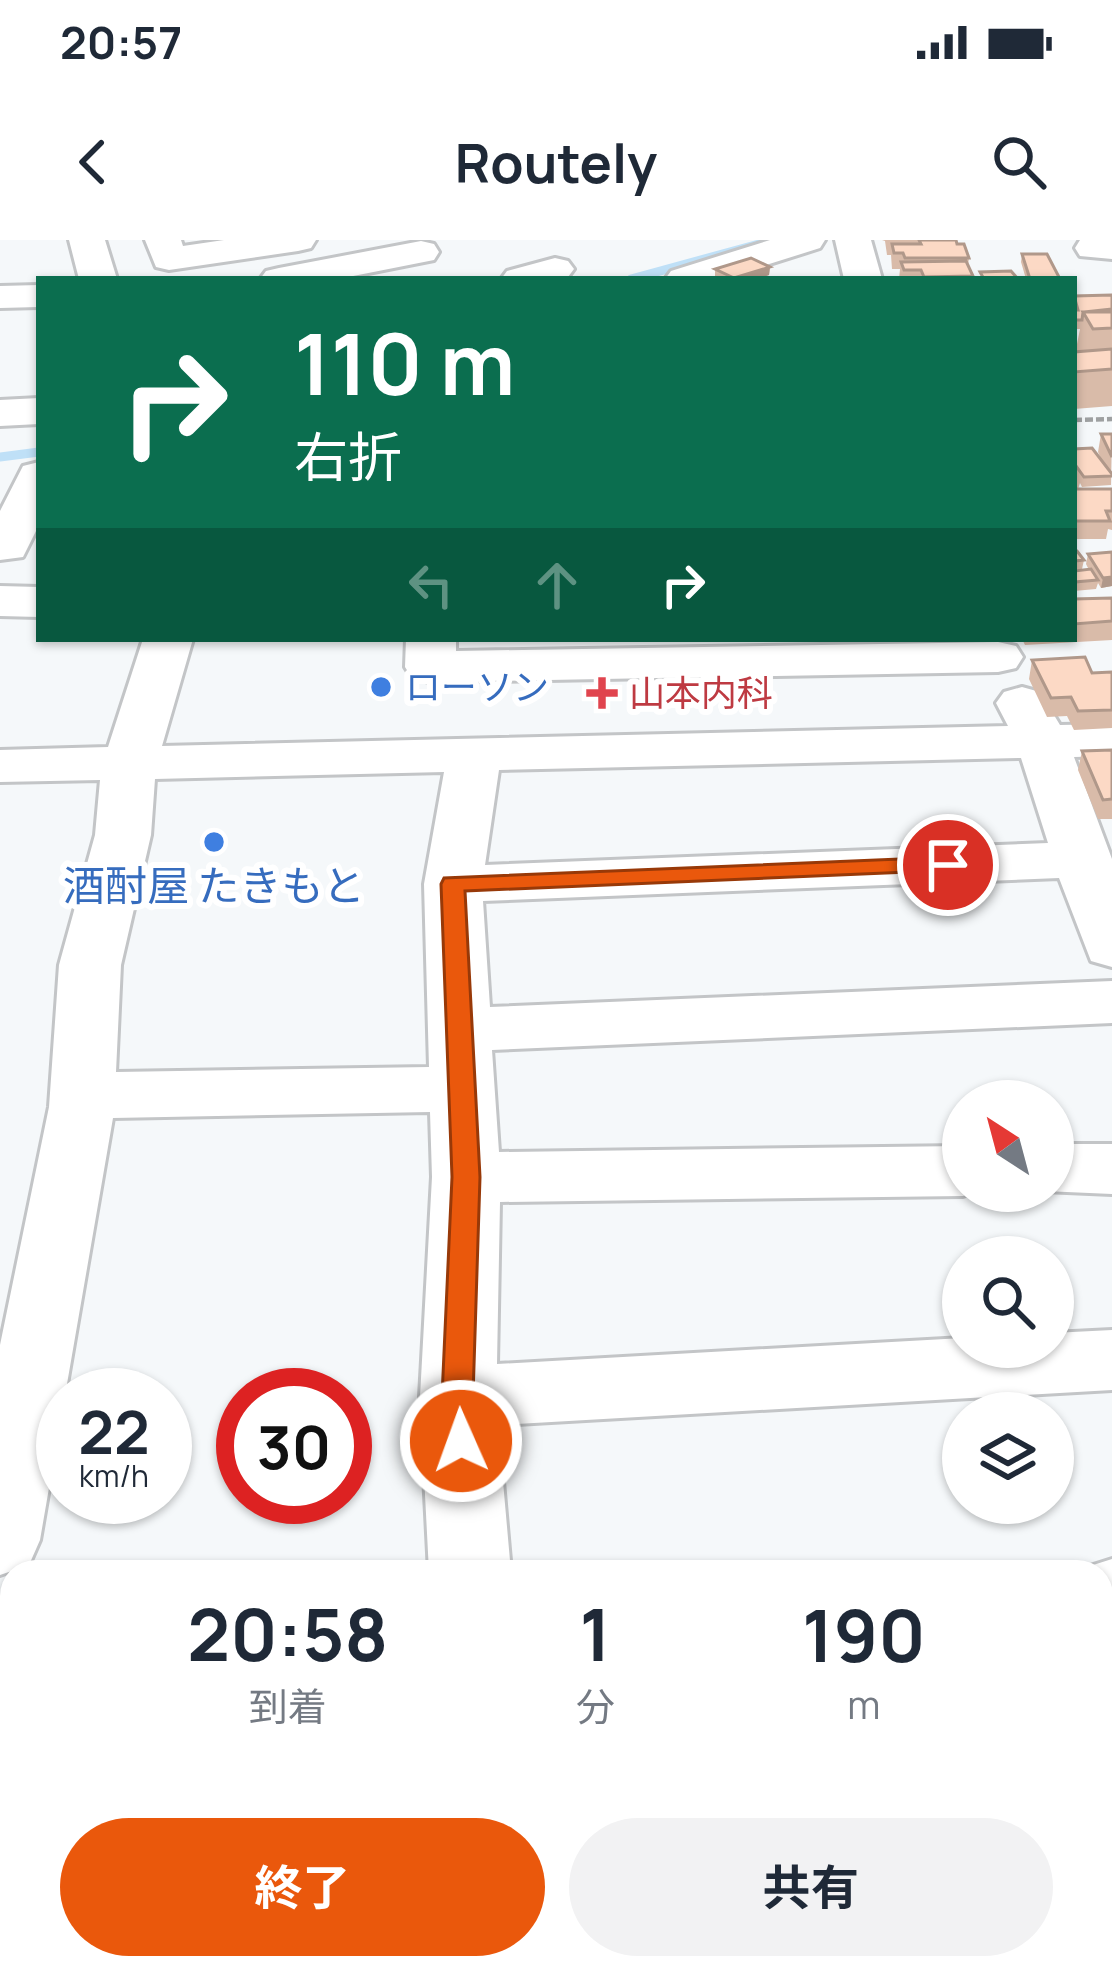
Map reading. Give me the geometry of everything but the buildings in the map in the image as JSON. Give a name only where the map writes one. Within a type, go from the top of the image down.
[{"type":"street","points":[[88,240],[97,276]]},
{"type":"street","points":[[163,240],[169,259],[284,250],[424,251]]},
{"type":"street","points":[[694,276],[807,240]]},
{"type":"street","points":[[853,240],[862,276]]},
{"type":"street","points":[[0,297],[36,296]]},
{"type":"street","points":[[0,413],[36,411]]},
{"type":"street","points":[[0,474],[36,472]]},
{"type":"street","points":[[15,547],[36,481]]},
{"type":"street","points":[[0,602],[36,602]]},
{"type":"street","points":[[0,1540],[83,1096],[90,965],[122,835],[129,765],[166,642]]},
{"type":"street","points":[[431,642],[430,667],[994,648],[1042,742],[1112,947]]},
{"type":"street","points":[[0,766],[1112,740]]},
{"type":"street","points":[[469,1560],[458,1397],[466,1177],[453,884],[474,754]]},
{"type":"street","points":[[453,884],[1083,860]]},
{"type":"street","points":[[83,1096],[1112,1002]]},
{"type":"street","points":[[1074,1169],[1112,1168]]},
{"type":"street","points":[[466,1177],[942,1171]]},
{"type":"street","points":[[458,1397],[1112,1360]]},
{"type":"path","points":[[1077,420],[1112,418]]},
{"type":"waterway","points":[[642,276],[774,240]]},
{"type":"waterway","points":[[0,457],[36,452]]},
{"type":"place","name":"ローソン","points":[[381,687]]},
{"type":"place","name":"山本内科","points":[[602,693]]},
{"type":"place","name":"酒酎屋 たきもと","points":[[214,842]]},
{"type":"route","points":[[461,1441],[458,1397],[466,1177],[453,884],[948,865]]}]
